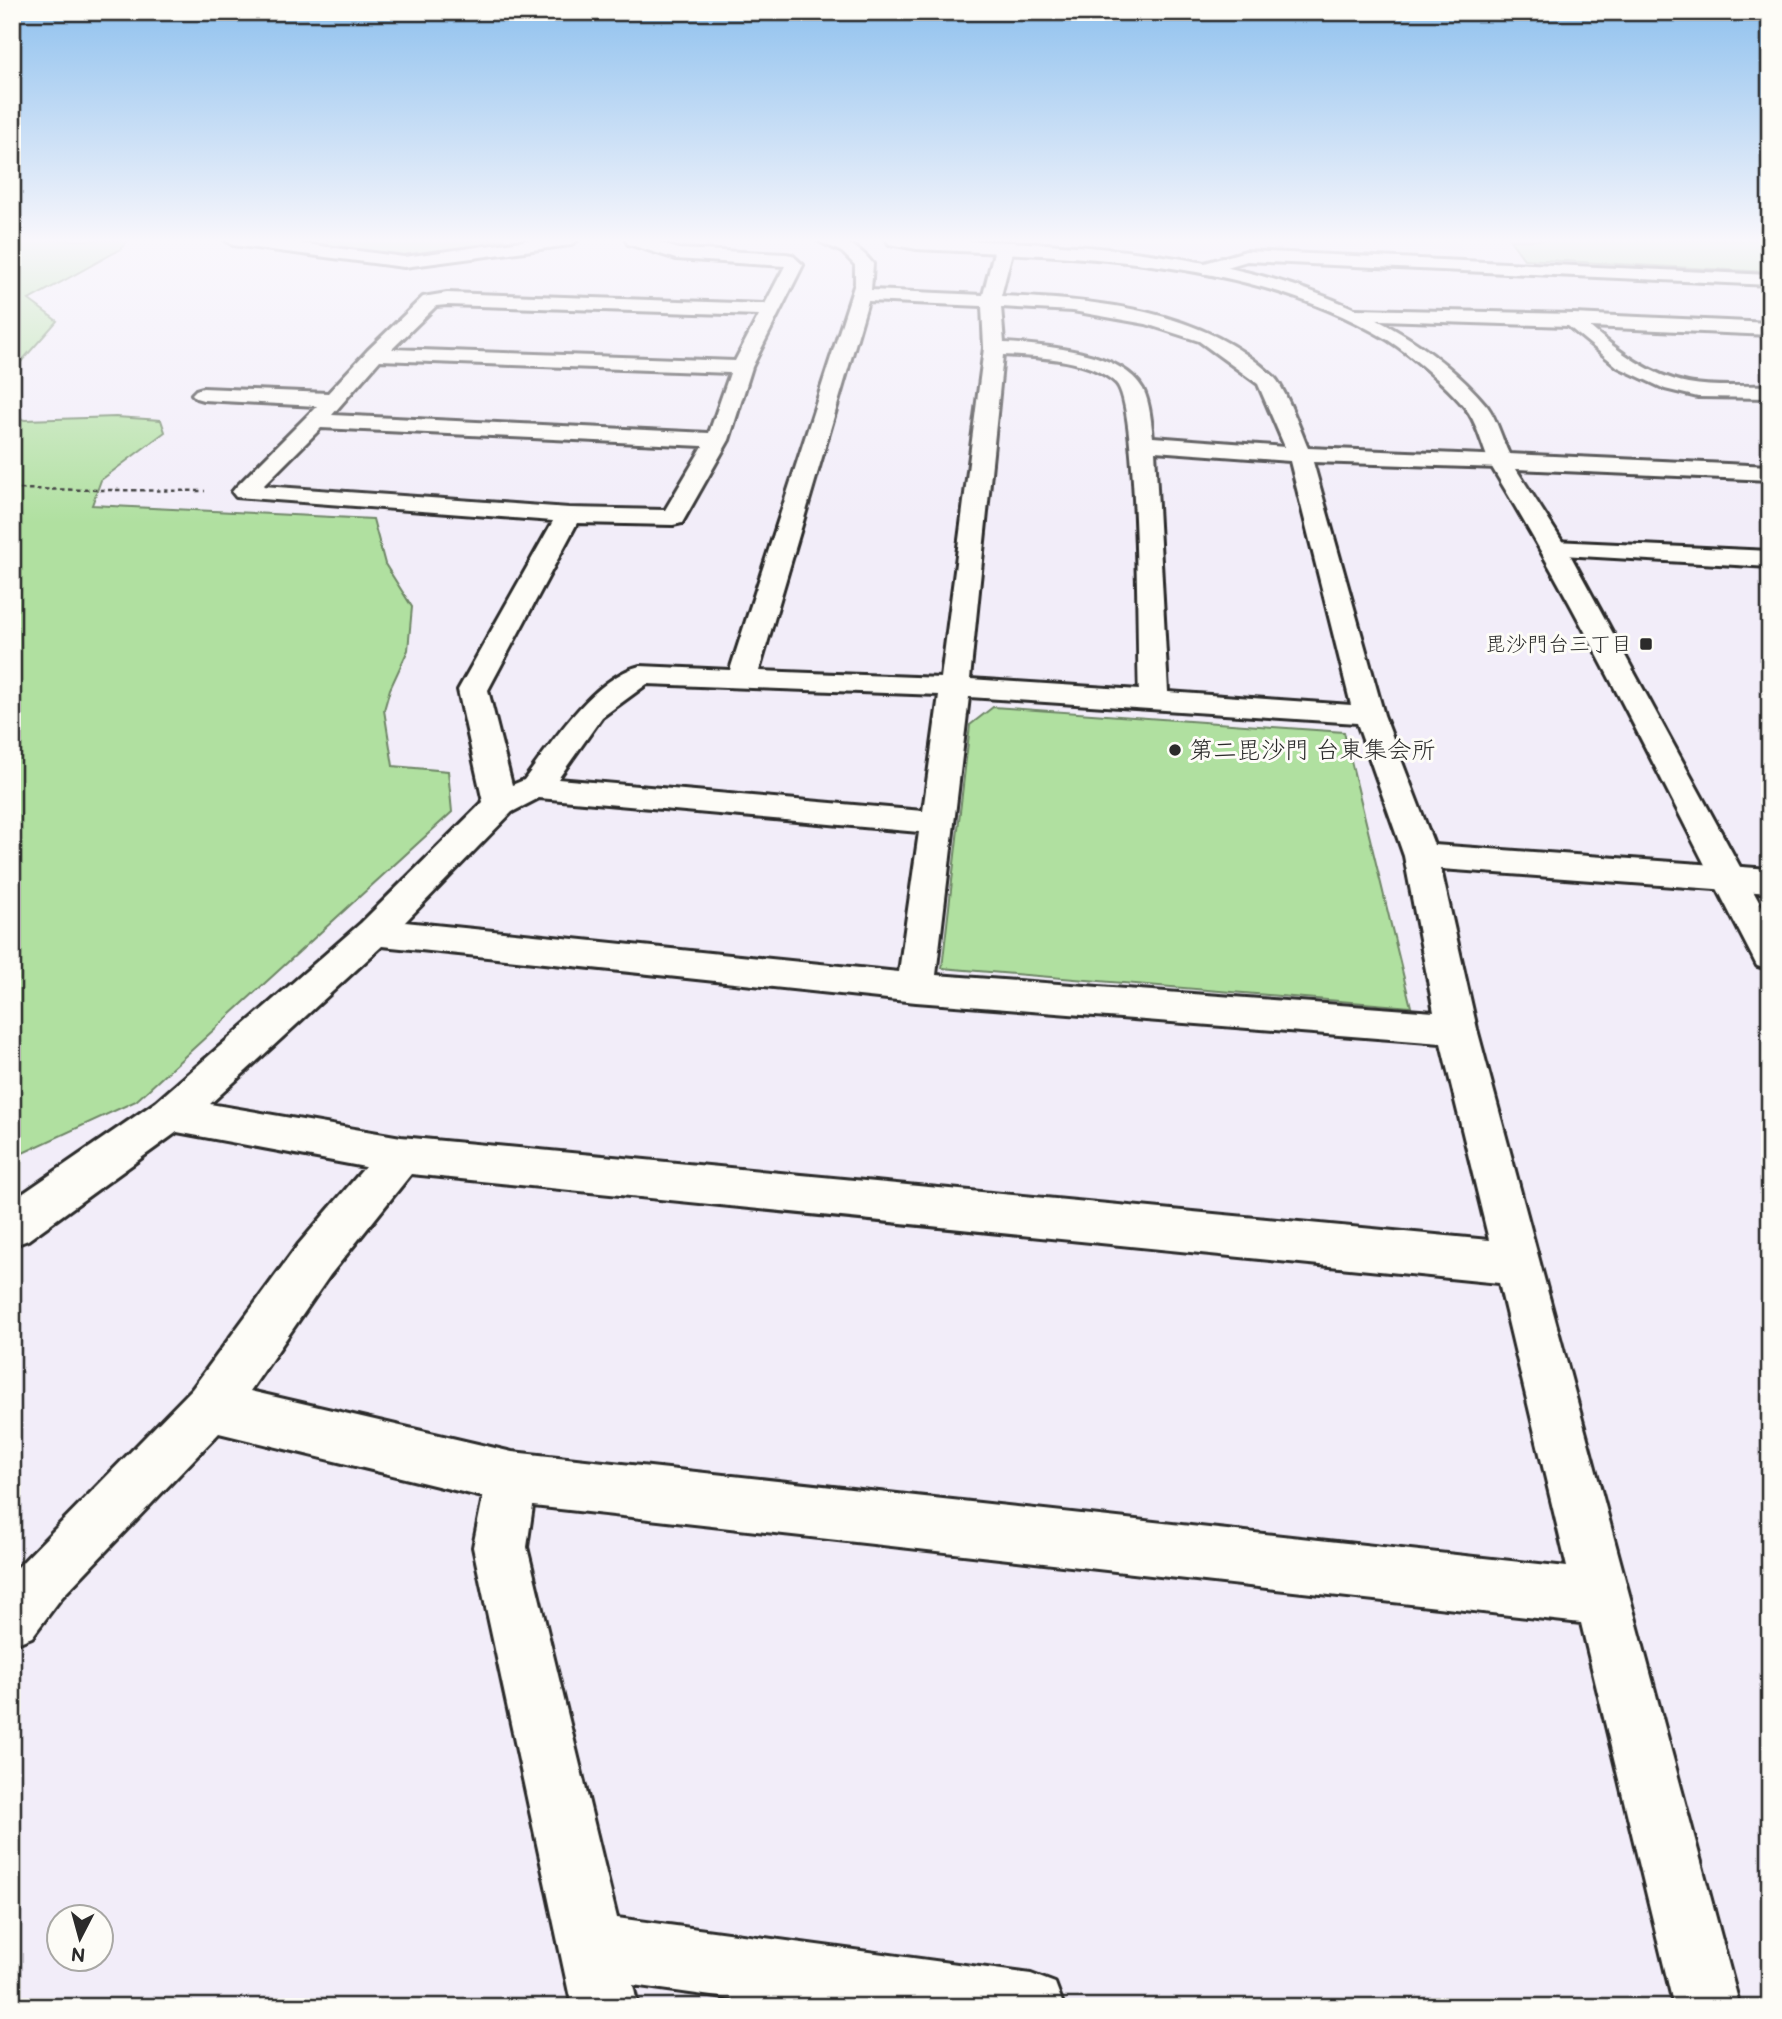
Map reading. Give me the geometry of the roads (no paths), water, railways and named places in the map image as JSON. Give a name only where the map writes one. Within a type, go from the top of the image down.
[{"type":"street","points":[[396,334],[244,492],[569,515],[673,518],[718,440],[742,367],[759,334]]},
{"type":"street","points":[[742,678],[849,334]]},
{"type":"street","points":[[916,988],[955,687],[994,348],[993,334]]},
{"type":"street","points":[[1197,334],[1206,337],[1268,381],[1300,455],[1369,715],[1421,856],[1457,1029],[1707,2007]]},
{"type":"street","points":[[1389,334],[1442,373],[1479,411],[1500,461],[1554,549],[1770,956]]},
{"type":"street","points":[[1589,334],[1645,376],[1688,389],[1770,392]]},
{"type":"street","points":[[994,348],[1058,353],[1110,370],[1132,388],[1143,443],[1154,702]]},
{"type":"street","points":[[375,354],[742,367]]},
{"type":"street","points":[[203,394],[331,400]]},
{"type":"street","points":[[315,421],[718,440]]},
{"type":"street","points":[[1143,443],[1300,455],[1770,473]]},
{"type":"street","points":[[500,804],[473,690],[569,515]]},
{"type":"street","points":[[1554,549],[1770,559]]},
{"type":"street","points":[[12,1226],[172,1114],[374,932],[500,804],[535,787],[591,711],[640,675],[955,687],[1369,715]]},
{"type":"street","points":[[535,787],[937,823]]},
{"type":"street","points":[[1421,856],[1770,881]]},
{"type":"street","points":[[374,932],[916,988],[1457,1029]]},
{"type":"street","points":[[172,1114],[401,1155],[1518,1264]]},
{"type":"street","points":[[12,1618],[43,1578],[210,1406],[314,1259],[401,1155]]},
{"type":"street","points":[[210,1406],[512,1478],[1601,1598]]},
{"type":"street","points":[[512,1478],[500,1547],[598,1977],[1031,2007]]},
{"type":"place","name":"毘沙門台三丁目","points":[[1646,644]]},
{"type":"place","name":"第二毘沙門 台東集会所","points":[[1175,750]]}]
